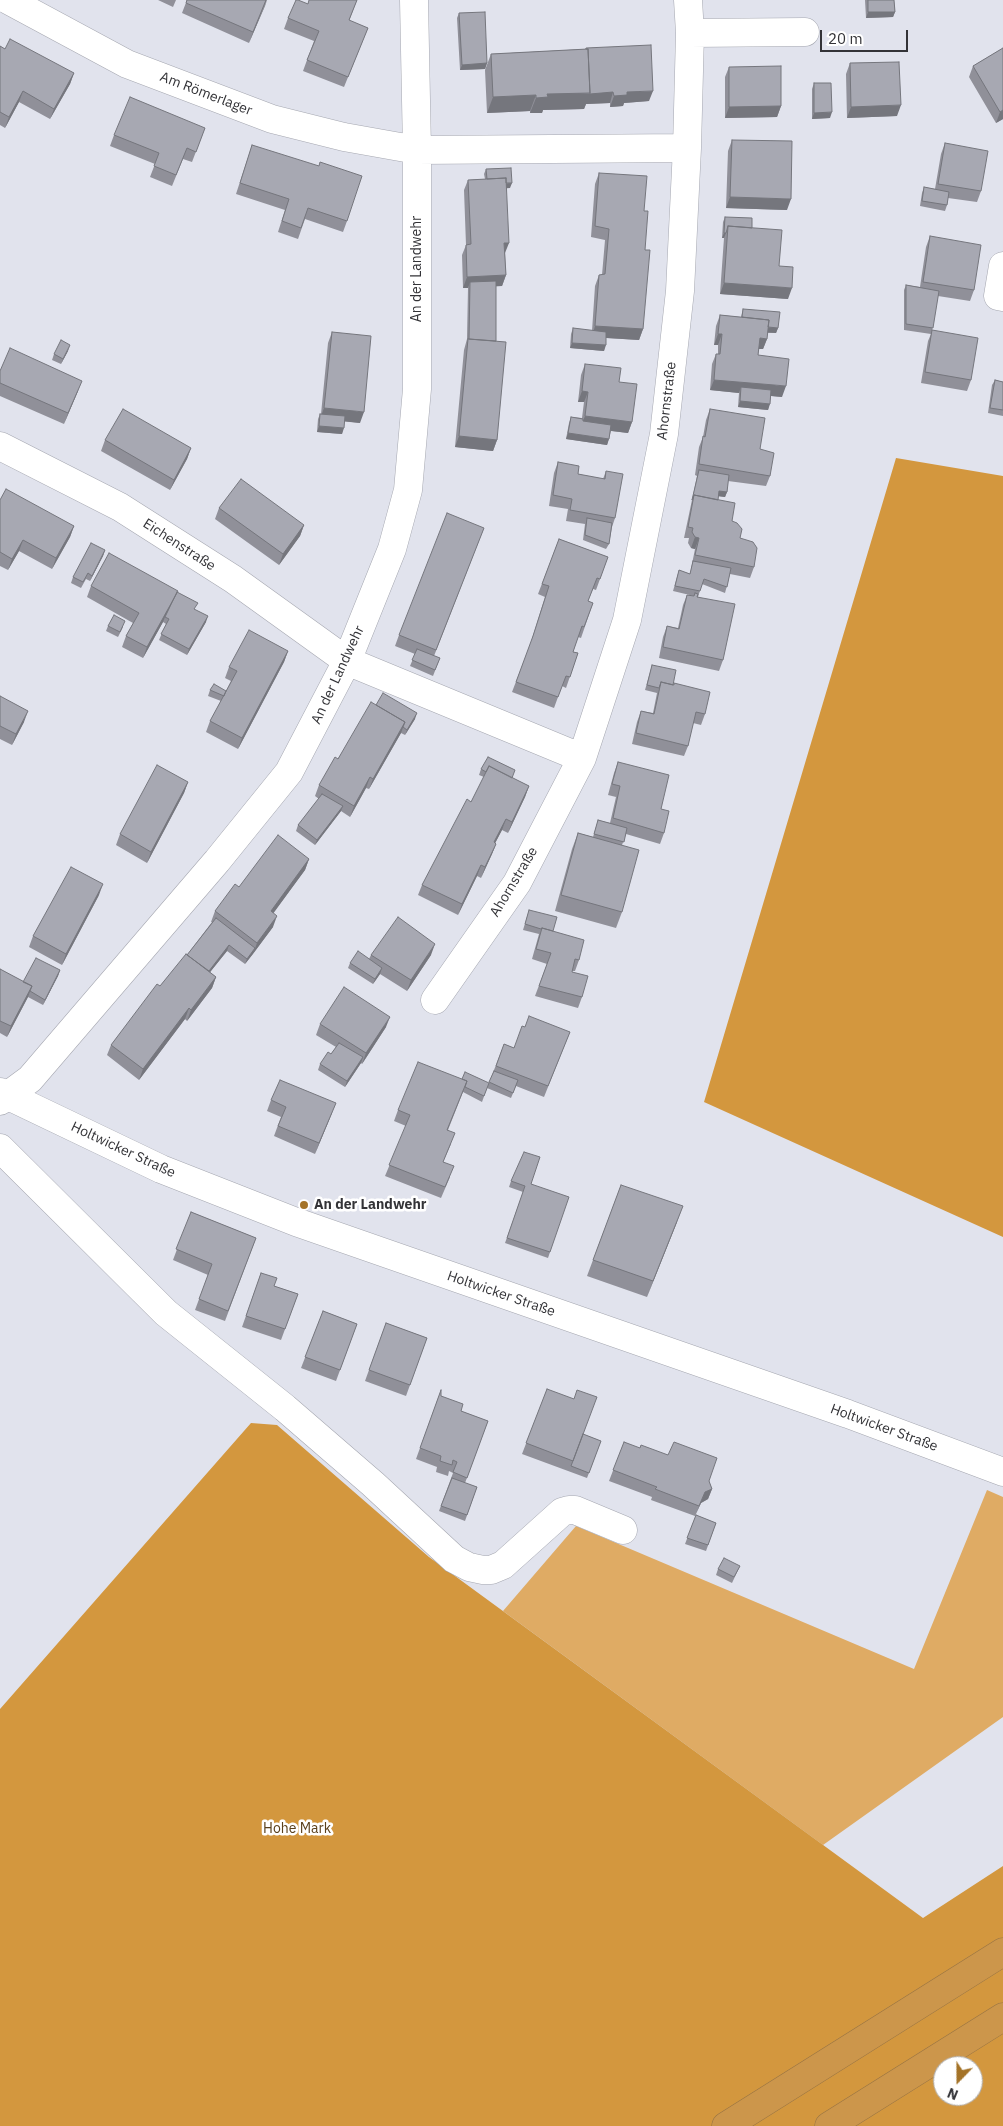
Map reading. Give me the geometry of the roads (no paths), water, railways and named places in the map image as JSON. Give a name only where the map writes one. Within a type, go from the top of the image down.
[{"type":"highway","points":[[726,2126],[1003,1952]]},
{"type":"highway","points":[[829,2126],[1003,2017]]},
{"type":"street","name":"Am Römerlager","points":[[8,0],[126,64],[272,119],[344,137],[417,150]]},
{"type":"street","name":"An der Landwehr","points":[[3,1096],[30,1079],[217,861],[289,772],[347,661],[392,549],[408,490],[417,389],[417,150],[414,0]]},
{"type":"street","name":"Ahornstraße","points":[[435,1000],[517,882],[582,758],[627,620],[664,434],[680,291],[687,148],[690,33],[688,0]]},
{"type":"street","points":[[690,33],[805,32]]},
{"type":"street","points":[[417,150],[687,148]]},
{"type":"street","points":[[1003,266],[998,296],[1003,297]]},
{"type":"street","name":"Eichenstraße","points":[[0,446],[120,507],[233,579],[347,661]]},
{"type":"street","points":[[347,661],[582,758]]},
{"type":"street","name":"Holtwicker Straße","points":[[3,1096],[160,1169],[287,1219],[848,1414],[1003,1472]]},
{"type":"street","points":[[0,1148],[166,1313],[285,1408],[373,1484],[454,1559],[469,1567],[491,1570],[510,1560],[562,1512],[569,1510],[576,1510],[623,1530]]},
{"type":"place","name":"An der Landwehr","points":[[304,1205]]},
{"type":"park label","name":"Hohe Mark","points":[[297,1829]]}]
